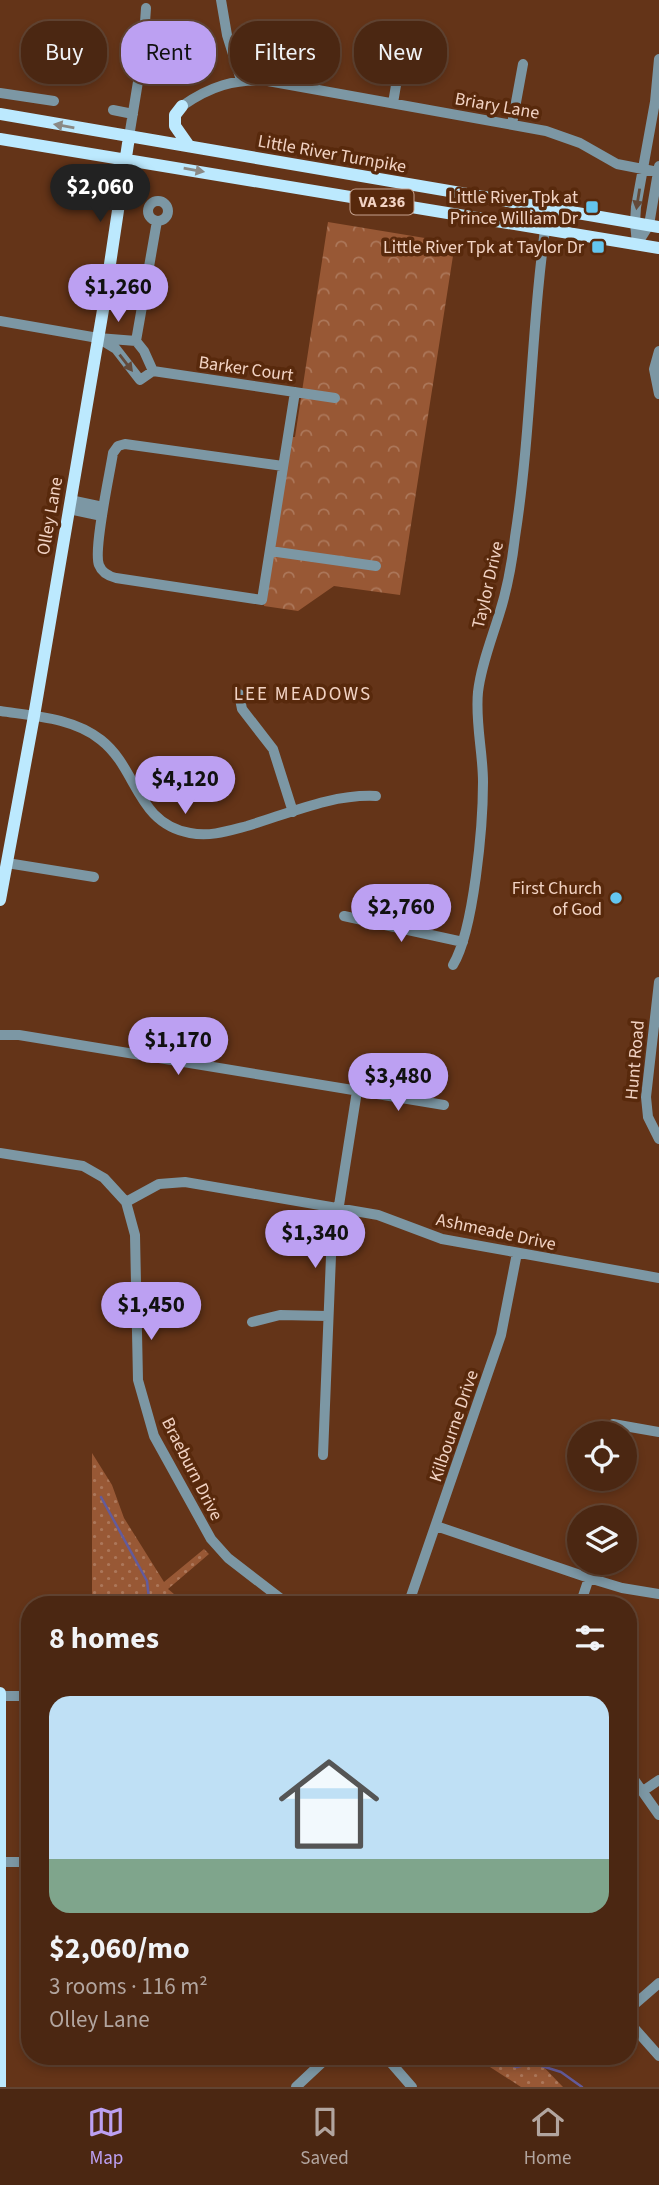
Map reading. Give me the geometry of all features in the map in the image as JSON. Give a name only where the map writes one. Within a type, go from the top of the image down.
[{"type":"main road","points":[[182,106],[174,115],[175,126],[189,146]]},
{"type":"main road","name":"Little River Turnpike","points":[[0,114],[654,226]]},
{"type":"main road","name":"Olley Lane","points":[[0,900],[70,505],[129,137]]},
{"type":"main road","name":"VA 236","points":[[0,139],[659,248]]},
{"type":"main road","points":[[0,1694],[0,2087]]},
{"type":"street","points":[[221,0],[230,45]]},
{"type":"street","points":[[129,137],[145,35],[146,8]]},
{"type":"street","points":[[637,244],[635,223],[659,59]]},
{"type":"street","points":[[512,124],[523,64]]},
{"type":"street","points":[[182,106],[218,85],[230,82]]},
{"type":"street","name":"Briary Lane","points":[[285,84],[512,124],[562,136],[617,164],[643,170],[658,169]]},
{"type":"street","points":[[393,103],[396,84]]},
{"type":"street","points":[[0,93],[54,101]]},
{"type":"street","points":[[113,110],[133,114]]},
{"type":"street","points":[[637,244],[654,226],[658,169]]},
{"type":"street","name":"Taylor Drive","points":[[453,965],[463,942],[482,814],[483,781],[477,712],[479,687],[484,661],[500,612],[515,538],[523,480],[535,312],[548,209]]},
{"type":"street","points":[[136,341],[157,221]]},
{"type":"street","points":[[0,321],[98,338],[136,341],[153,371]]},
{"type":"street","name":"Barker Court","points":[[98,338],[116,349],[140,380],[153,371],[335,398]]},
{"type":"street","points":[[659,351],[654,369],[659,394]]},
{"type":"street","points":[[283,466],[125,444],[118,446],[113,453],[103,511],[99,564],[107,575],[116,578],[262,600],[295,392]]},
{"type":"street","points":[[70,505],[103,511]]},
{"type":"street","points":[[270,551],[376,566]]},
{"type":"street","points":[[239,694],[242,709],[273,749],[292,811]]},
{"type":"street","points":[[0,711],[78,727],[101,740],[121,762],[148,809],[162,822],[180,831],[199,835],[219,834],[343,797],[376,796]]},
{"type":"street","points":[[7,863],[94,877]]},
{"type":"street","points":[[344,916],[463,942]]},
{"type":"street","name":"Hunt Road","points":[[659,982],[646,1097],[648,1117],[659,1139]]},
{"type":"street","points":[[0,1035],[19,1035],[444,1105]]},
{"type":"street","points":[[323,1455],[331,1256],[357,1091]]},
{"type":"street","name":"Braeburn Drive","points":[[0,1153],[83,1166],[104,1178],[126,1202],[135,1235],[138,1380],[154,1436],[211,1539],[238,1567],[279,1596]]},
{"type":"street","name":"Ashmeade Drive","points":[[126,1202],[159,1184],[179,1181],[378,1214],[442,1239],[659,1278]]},
{"type":"street","name":"Kilbourne Drive","points":[[411,1596],[501,1335],[517,1253]]},
{"type":"street","points":[[252,1322],[287,1314],[328,1316]]},
{"type":"street","points":[[637,1428],[659,1432]]},
{"type":"street","points":[[436,1526],[589,1578],[622,1588],[659,1594]]},
{"type":"street","points":[[583,1596],[589,1578]]},
{"type":"street","points":[[0,1694],[21,1695]]},
{"type":"street","points":[[643,1791],[659,1780]]},
{"type":"street","points":[[637,1783],[659,1815]]},
{"type":"street","points":[[1,1861],[21,1862]]},
{"type":"street","points":[[637,2002],[659,1983]]},
{"type":"street","points":[[637,2031],[659,2056]]},
{"type":"street","points":[[296,2087],[319,2065]]},
{"type":"street","points":[[393,2065],[412,2087]]},
{"type":"green space","points":[[328,222],[455,243],[400,595],[334,586],[298,611],[264,606],[288,437],[295,437]]},
{"type":"green space","points":[[92,1453],[112,1485],[124,1518],[164,1582],[204,1549],[209,1554],[168,1589],[176,1596],[92,1596]]},
{"type":"green space","points":[[487,2065],[542,2065],[563,2087],[521,2087]]},
{"type":"waterway","points":[[101,1497],[147,1581],[149,1596]]},
{"type":"waterway","points":[[510,2065],[524,2065]]},
{"type":"waterway","points":[[538,2065],[561,2072],[582,2087]]},
{"type":"place","name":"Little River Tpk at Prince William Dr","points":[[592,207]]},
{"type":"place","name":"Little River Tpk at Taylor Dr","points":[[598,247]]},
{"type":"place","name":"First Church of God","points":[[616,898]]},
{"type":"district","name":"LEE MEADOWS","points":[[303,694]]}]
